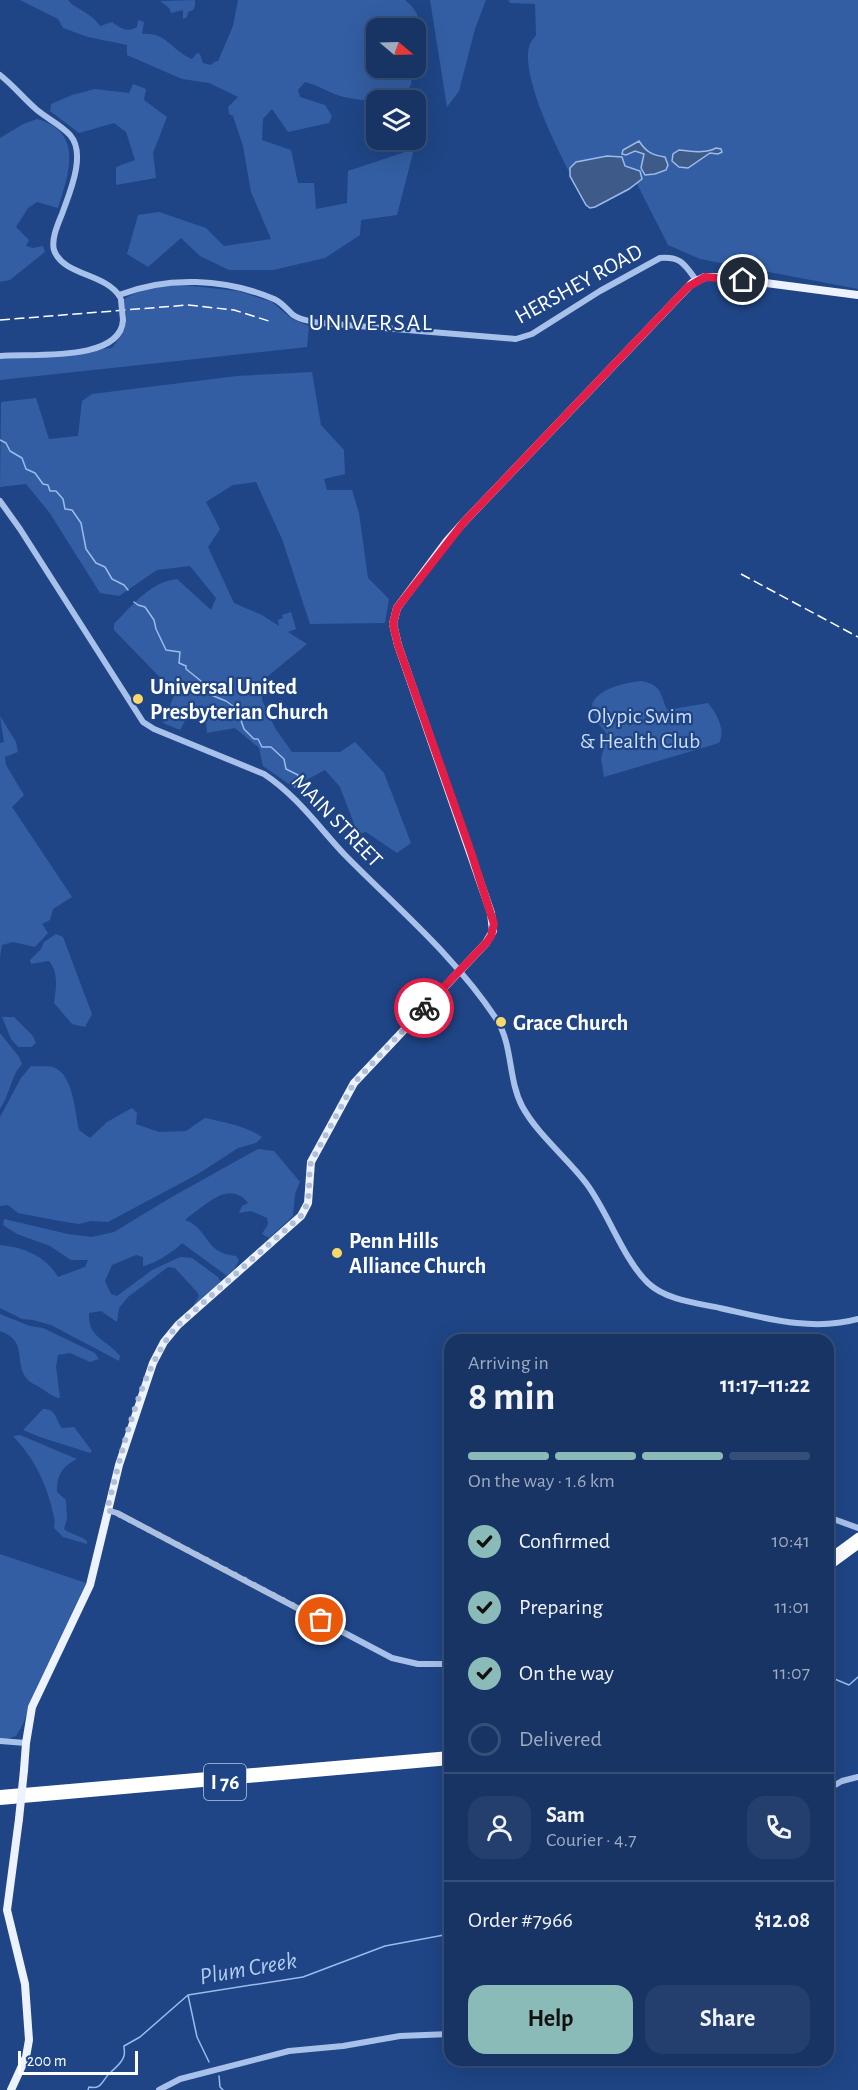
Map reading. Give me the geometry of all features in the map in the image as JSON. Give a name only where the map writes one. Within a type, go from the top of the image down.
[{"type":"highway","points":[[834,1555],[858,1537]]},
{"type":"highway","points":[[834,1563],[858,1545]]},
{"type":"highway","name":"I 76","points":[[0,1794],[444,1756]]},
{"type":"highway","name":"I 76","points":[[0,1801],[444,1762]]},
{"type":"main road","points":[[11,2090],[26,2057],[29,2040],[25,1984],[7,1910],[29,1718],[38,1692],[90,1585],[107,1510],[139,1400],[153,1363],[164,1342],[178,1325],[301,1216],[309,1198],[311,1162],[348,1090],[362,1072],[491,936],[493,919],[398,645],[394,630],[395,612],[464,522],[679,295],[696,280],[705,277],[720,277],[858,295]]},
{"type":"street","points":[[0,75],[30,104],[66,131],[75,143],[77,159],[72,183],[54,238],[53,249],[63,263],[111,286],[120,298],[123,320],[116,338],[102,347],[56,354],[0,356]]},
{"type":"street","name":"HERSHEY ROAD","points":[[120,298],[153,284],[195,282],[233,287],[263,295],[276,300],[297,317],[322,323],[516,339],[532,334],[600,291],[660,258],[670,257],[684,264],[696,280]]},
{"type":"street","name":"MAIN STREET","points":[[0,501],[143,722],[154,729],[264,774],[281,784],[342,852],[460,970],[489,1008],[503,1031],[514,1086],[524,1109],[593,1193],[633,1263],[651,1285],[675,1298],[776,1321],[826,1324],[858,1318]]},
{"type":"street","points":[[107,1510],[204,1557],[392,1658],[418,1664],[444,1664]]},
{"type":"street","points":[[834,1519],[858,1528]]},
{"type":"street","points":[[0,1741],[26,1743]]},
{"type":"street","points":[[834,1786],[858,1777]]},
{"type":"street","points":[[159,2090],[180,2079],[289,2051],[343,2046],[400,2036],[444,2034]]},
{"type":"green space","points":[[20,0],[68,0],[92,17],[100,26],[112,22],[130,30],[137,27],[138,20],[144,22],[142,34],[163,38],[192,59],[197,53],[200,54],[203,63],[211,65],[218,61],[233,26],[238,0],[405,0],[413,8],[418,18],[366,18],[366,78],[412,78],[408,90],[366,90],[366,100],[339,96],[305,82],[298,90],[300,97],[325,105],[332,116],[329,123],[288,132],[272,109],[263,119],[262,140],[291,150],[298,183],[314,183],[316,209],[347,203],[348,171],[414,150],[397,215],[361,220],[360,235],[325,258],[273,270],[229,270],[200,256],[181,238],[148,267],[127,254],[138,215],[159,212],[206,228],[224,246],[271,239],[251,192],[243,146],[233,116],[229,114],[228,107],[238,97],[209,83],[182,79],[127,55],[127,45],[88,37],[63,28],[58,19]]},
{"type":"green space","points":[[195,0],[193,10],[188,12],[187,17],[183,19],[183,10],[171,13],[169,8],[160,1]]},
{"type":"green space","points":[[430,0],[486,0],[475,29],[459,91],[447,107]]},
{"type":"green space","points":[[508,0],[858,0],[858,289],[700,259],[668,245],[637,184],[595,207],[589,207],[548,128],[532,82],[528,63],[530,45],[536,35],[535,4],[510,3]]},
{"type":"green space","points":[[133,84],[146,89],[144,100],[167,117],[153,153],[156,178],[116,185],[116,167],[135,160],[126,132],[114,123],[79,133],[50,111],[51,104],[95,89],[129,93]]},
{"type":"green space","points":[[37,119],[52,125],[62,133],[67,144],[69,168],[58,208],[37,202],[28,208],[16,227],[29,240],[26,246],[33,248],[43,246],[45,252],[10,280],[0,282],[0,138],[23,124]]},
{"type":"green space","points":[[174,284],[238,291],[272,302],[292,319],[309,326],[307,347],[0,380],[0,359],[112,348],[126,325],[124,299],[141,290]]},
{"type":"green space","points":[[312,372],[321,425],[344,450],[345,474],[324,479],[327,490],[352,490],[359,513],[368,578],[389,599],[385,623],[310,624],[282,539],[256,482],[233,485],[206,502],[220,529],[208,547],[234,603],[262,615],[279,626],[278,620],[283,618],[282,615],[291,612],[296,629],[288,632],[307,644],[262,681],[262,700],[275,728],[292,752],[340,752],[355,742],[384,773],[411,843],[397,853],[366,832],[358,834],[340,787],[325,770],[293,787],[263,766],[259,748],[235,728],[207,733],[205,707],[193,707],[180,730],[163,723],[175,693],[114,630],[114,624],[151,589],[177,579],[211,610],[216,598],[190,566],[157,570],[119,596],[100,593],[49,512],[26,484],[0,487],[1,402],[36,398],[49,439],[78,436],[82,401],[92,394],[237,376]]},
{"type":"green space","name":"Olypic Swim & Health Club","points":[[641,681],[657,687],[667,710],[708,703],[717,717],[722,733],[721,738],[719,743],[604,777],[601,759],[607,734],[596,721],[592,704],[595,698],[606,690]]},
{"type":"green space","points":[[0,716],[16,742],[18,752],[5,757],[6,765],[24,795],[12,807],[72,897],[53,909],[50,920],[42,924],[48,933],[35,947],[13,942],[2,945],[0,957],[0,743],[4,742]]},
{"type":"green space","points":[[56,934],[63,937],[92,1014],[85,1027],[72,1024],[54,1003],[56,976],[49,961],[31,964],[30,960],[41,949],[44,942]]},
{"type":"green space","points":[[2,1017],[14,1017],[33,1036],[36,1043],[31,1047],[18,1047],[11,1039]]},
{"type":"green space","points":[[0,1033],[22,1064],[0,1109]]},
{"type":"green space","points":[[31,1066],[53,1067],[66,1078],[79,1130],[90,1138],[107,1122],[132,1108],[137,1113],[136,1124],[159,1132],[186,1131],[205,1118],[242,1127],[262,1137],[256,1143],[238,1148],[198,1174],[108,1222],[91,1221],[79,1224],[18,1213],[8,1205],[0,1206],[0,1117],[21,1078]]},
{"type":"green space","points":[[258,1149],[274,1151],[300,1182],[295,1194],[293,1216],[269,1238],[262,1234],[268,1224],[267,1218],[251,1211],[239,1213],[242,1206],[248,1203],[241,1196],[233,1193],[210,1201],[187,1218],[185,1220],[199,1229],[218,1251],[236,1256],[239,1260],[227,1276],[182,1243],[164,1257],[147,1265],[143,1266],[143,1257],[136,1255],[112,1265],[105,1281],[111,1294],[117,1296],[152,1270],[180,1257],[192,1258],[218,1277],[221,1282],[195,1306],[199,1296],[197,1292],[175,1268],[168,1267],[128,1297],[119,1308],[117,1322],[101,1311],[89,1313],[95,1334],[115,1350],[120,1356],[119,1361],[51,1325],[22,1319],[0,1308],[0,1245],[33,1254],[47,1263],[58,1277],[85,1267],[88,1260],[71,1260],[50,1246],[17,1234],[3,1225],[4,1219],[68,1234],[92,1237],[114,1232]]},
{"type":"green space","points":[[0,1314],[30,1326],[43,1328],[95,1353],[99,1359],[90,1362],[70,1353],[58,1355],[56,1367],[60,1398],[54,1396],[27,1379],[21,1366],[18,1346],[9,1335],[0,1331]]},
{"type":"green space","points":[[43,1409],[48,1409],[53,1413],[62,1428],[74,1427],[92,1451],[90,1453],[23,1430]]},
{"type":"green space","points":[[20,1435],[77,1459],[61,1472],[57,1492],[66,1500],[67,1519],[64,1529],[84,1539],[87,1544],[63,1537],[54,1528],[53,1514],[41,1477],[26,1451],[13,1436]]},
{"type":"green space","points":[[0,1554],[86,1583],[37,1687],[23,1724],[16,1736],[7,1739],[0,1739]]},
{"type":"shaded area","points":[[639,141],[650,152],[665,157],[668,165],[666,170],[645,175],[641,168],[644,154],[635,151],[626,155],[622,154],[623,150]]},
{"type":"shaded area","points":[[716,148],[721,149],[722,152],[710,153],[688,168],[679,167],[672,161],[673,154],[679,150],[703,152]]},
{"type":"shaded area","points":[[607,156],[622,157],[625,166],[640,171],[642,179],[629,189],[590,208],[586,205],[570,176],[570,168],[576,162]]},
{"type":"waterway","points":[[0,440],[6,443],[10,451],[22,458],[26,469],[35,473],[43,484],[48,485],[50,491],[56,491],[63,499],[65,509],[72,510],[81,523],[86,549],[96,563],[105,567],[112,579],[124,585],[128,590]]},
{"type":"waterway","points":[[134,602],[145,607],[154,620],[166,650],[180,652],[179,663],[186,666],[186,669],[201,681],[206,693],[226,701],[237,709],[244,729],[254,739],[258,739],[262,747],[271,747],[284,759],[286,769],[298,775],[295,787]]},
{"type":"waterway","name":"Plum Creek","points":[[834,1679],[849,1685],[858,1677]]},
{"type":"waterway","name":"Plum Creek","points":[[88,2090],[89,2087],[94,2088],[100,2085],[120,2063],[124,2055],[124,2046],[140,2037],[188,1995],[303,1977],[385,1946],[444,1935]]},
{"type":"waterway","points":[[188,1995],[197,2037],[209,2062]]},
{"type":"waterway","points":[[219,2076],[220,2087],[223,2090]]},
{"type":"railway","points":[[0,320],[188,305],[234,310],[272,322]]},
{"type":"railway","points":[[741,574],[858,637]]},
{"type":"way so far","points":[[321,1620],[204,1557],[107,1510],[139,1400],[164,1342],[178,1325],[301,1216],[309,1198],[311,1162],[348,1090],[362,1072],[424,1008]]},
{"type":"place","name":"Universal United Presbyterian Church","points":[[138,699]]},
{"type":"place","name":"Grace Church","points":[[501,1022]]},
{"type":"place","name":"Penn Hills Alliance Church","points":[[337,1253]]},
{"type":"district","name":"UNIVERSAL","points":[[371,322]]},
{"type":"route","points":[[424,1008],[487,942],[494,924],[398,645],[393,624],[397,608],[464,522],[679,295],[700,278],[720,277],[743,280]]}]
